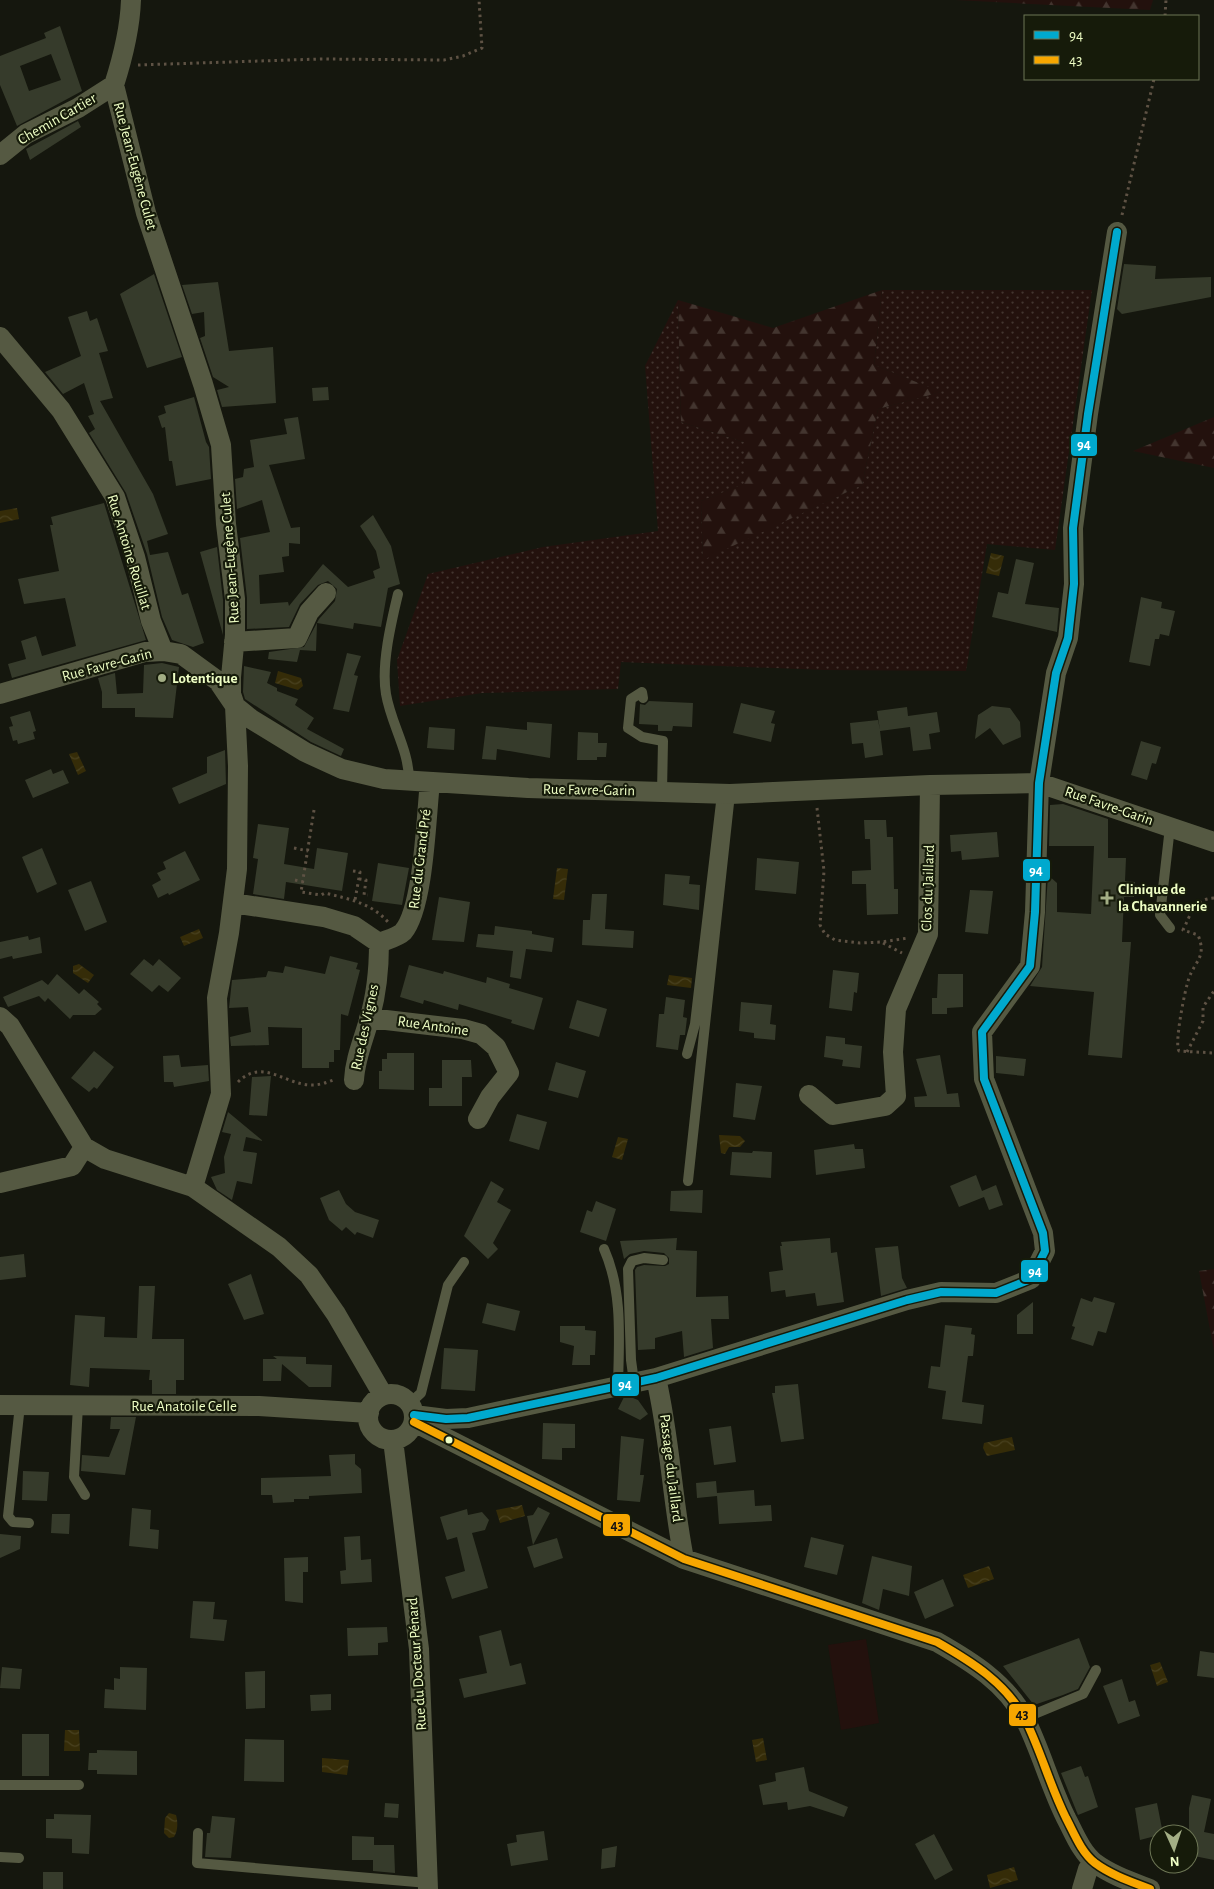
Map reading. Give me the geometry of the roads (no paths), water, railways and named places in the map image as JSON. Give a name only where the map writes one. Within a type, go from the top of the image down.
[{"type":"street","name":"Rue Jean-Eugène Culet","points":[[131,0],[120,66],[114,85],[146,213],[203,384],[220,445],[226,524],[235,599],[234,642],[230,677],[231,694],[235,706],[238,766],[237,860],[233,903],[217,998],[220,1094],[193,1187]]},
{"type":"street","name":"Chemin Cartier","points":[[0,155],[26,134],[78,108],[114,85]]},
{"type":"street","points":[[413,1413],[446,1419],[468,1418],[656,1378],[907,1300],[941,1292],[996,1293],[1031,1279],[1045,1251],[1043,1233],[984,1079],[982,1032],[1030,966],[1035,912],[1039,782],[1056,673],[1068,638],[1074,584],[1073,528],[1088,414],[1117,232]]},
{"type":"street","name":"Rue Antoine Rouillat","points":[[0,336],[61,410],[115,497],[134,557],[151,621],[163,651]]},
{"type":"street","points":[[234,642],[297,638],[309,612],[326,593]]},
{"type":"street","name":"Rue Favre-Garin","points":[[0,694],[145,652],[163,651],[181,654],[218,681],[235,706],[251,719],[304,752],[342,769],[384,779],[528,788],[726,794],[1039,782],[1214,842]]},
{"type":"street","name":"Rue du Grand Pré","points":[[376,941],[402,934],[413,916],[430,782]]},
{"type":"street","name":"Clos du Jaillard","points":[[809,1096],[833,1116],[885,1106],[896,1096],[893,1052],[896,1009],[928,934],[930,785]]},
{"type":"street","points":[[233,903],[324,917],[354,926],[376,941]]},
{"type":"street","name":"Rue des Vignes","points":[[354,1074],[369,1018],[379,958],[376,941]]},
{"type":"street","points":[[0,1017],[10,1026],[84,1147],[105,1159],[193,1187],[279,1247],[309,1275],[336,1314],[383,1395]]},
{"type":"street","name":"Rue Antoine","points":[[369,1018],[463,1029],[481,1034],[496,1047],[509,1073],[490,1097],[478,1119]]},
{"type":"street","points":[[0,1183],[72,1166],[84,1147]]},
{"type":"street","name":"Passage du Jaillard","points":[[656,1378],[665,1416],[676,1520],[684,1559]]},
{"type":"street","points":[[413,1413],[410,1431],[402,1437],[393,1440],[383,1438],[374,1432],[369,1423],[369,1413],[376,1400],[383,1395],[398,1395],[413,1413],[684,1559],[937,1642],[975,1664],[1001,1686],[1025,1718],[1060,1806],[1082,1849],[1094,1863],[1124,1879],[1150,1889]]},
{"type":"street","name":"Rue Anatoile Celle","points":[[0,1406],[259,1406],[369,1413]]},
{"type":"street","name":"Rue du Docteur Pénard","points":[[393,1440],[419,1649],[428,1886]]},
{"type":"street","points":[[1082,1889],[1088,1869],[1094,1863]]},
{"type":"lane","points":[[398,594],[388,637],[386,694],[409,766],[409,780]]},
{"type":"lane","points":[[643,698],[642,692],[631,699],[628,728],[642,738],[663,741],[662,792]]},
{"type":"lane","points":[[687,1054],[696,1024],[726,794]]},
{"type":"lane","points":[[688,1181],[726,794]]},
{"type":"lane","points":[[1170,827],[1160,915],[1170,928]]},
{"type":"lane","points":[[604,1249],[612,1268],[619,1306],[626,1384]]},
{"type":"lane","points":[[626,1384],[631,1360],[628,1269],[632,1261],[644,1258],[663,1260]]},
{"type":"lane","points":[[413,1413],[421,1393],[448,1285],[464,1262]]},
{"type":"lane","points":[[20,1406],[8,1516],[13,1522],[29,1523]]},
{"type":"lane","points":[[78,1406],[74,1476],[85,1495]]},
{"type":"lane","points":[[1025,1718],[1083,1694],[1096,1670]]},
{"type":"lane","points":[[0,1784],[79,1785]]},
{"type":"lane","points":[[198,1833],[196,1863],[428,1886]]},
{"type":"lane","points":[[0,1857],[19,1858]]},
{"type":"water","points":[[17,508],[19,519],[0,523],[0,511]]},
{"type":"water","points":[[991,553],[1004,556],[999,576],[986,573]]},
{"type":"water","points":[[278,671],[301,678],[303,686],[298,690],[275,683]]},
{"type":"water","points":[[77,752],[86,771],[78,775],[69,754]]},
{"type":"water","points":[[557,868],[568,869],[564,900],[553,899]]},
{"type":"water","points":[[199,929],[203,938],[184,946],[180,937]]},
{"type":"water","points":[[79,964],[94,975],[88,983],[73,973],[73,966]]},
{"type":"water","points":[[669,975],[692,978],[691,988],[667,985]]},
{"type":"water","points":[[719,1135],[740,1136],[745,1141],[740,1147],[729,1147],[725,1154],[721,1153]]},
{"type":"water","points":[[618,1137],[628,1139],[622,1160],[612,1157]]},
{"type":"water","points":[[1012,1437],[1015,1450],[987,1456],[983,1448],[984,1443]]},
{"type":"water","points":[[522,1505],[525,1516],[500,1523],[496,1510]]},
{"type":"water","points":[[989,1566],[994,1579],[968,1588],[963,1575]]},
{"type":"water","points":[[1160,1662],[1168,1682],[1157,1686],[1150,1665]]},
{"type":"water","points":[[65,1730],[79,1730],[80,1751],[64,1751]]},
{"type":"water","points":[[763,1738],[767,1760],[756,1762],[752,1740]]},
{"type":"water","points":[[322,1758],[349,1760],[347,1775],[322,1772]]},
{"type":"water","points":[[169,1813],[176,1815],[177,1823],[174,1837],[169,1838],[164,1833],[165,1818]]},
{"type":"water","points":[[1014,1867],[1018,1880],[990,1888],[987,1875]]},
{"type":"place","name":"Lotentique","points":[[162,678]]},
{"type":"place","name":"Clinique de la Chavannerie","points":[[1107,898]]}]
